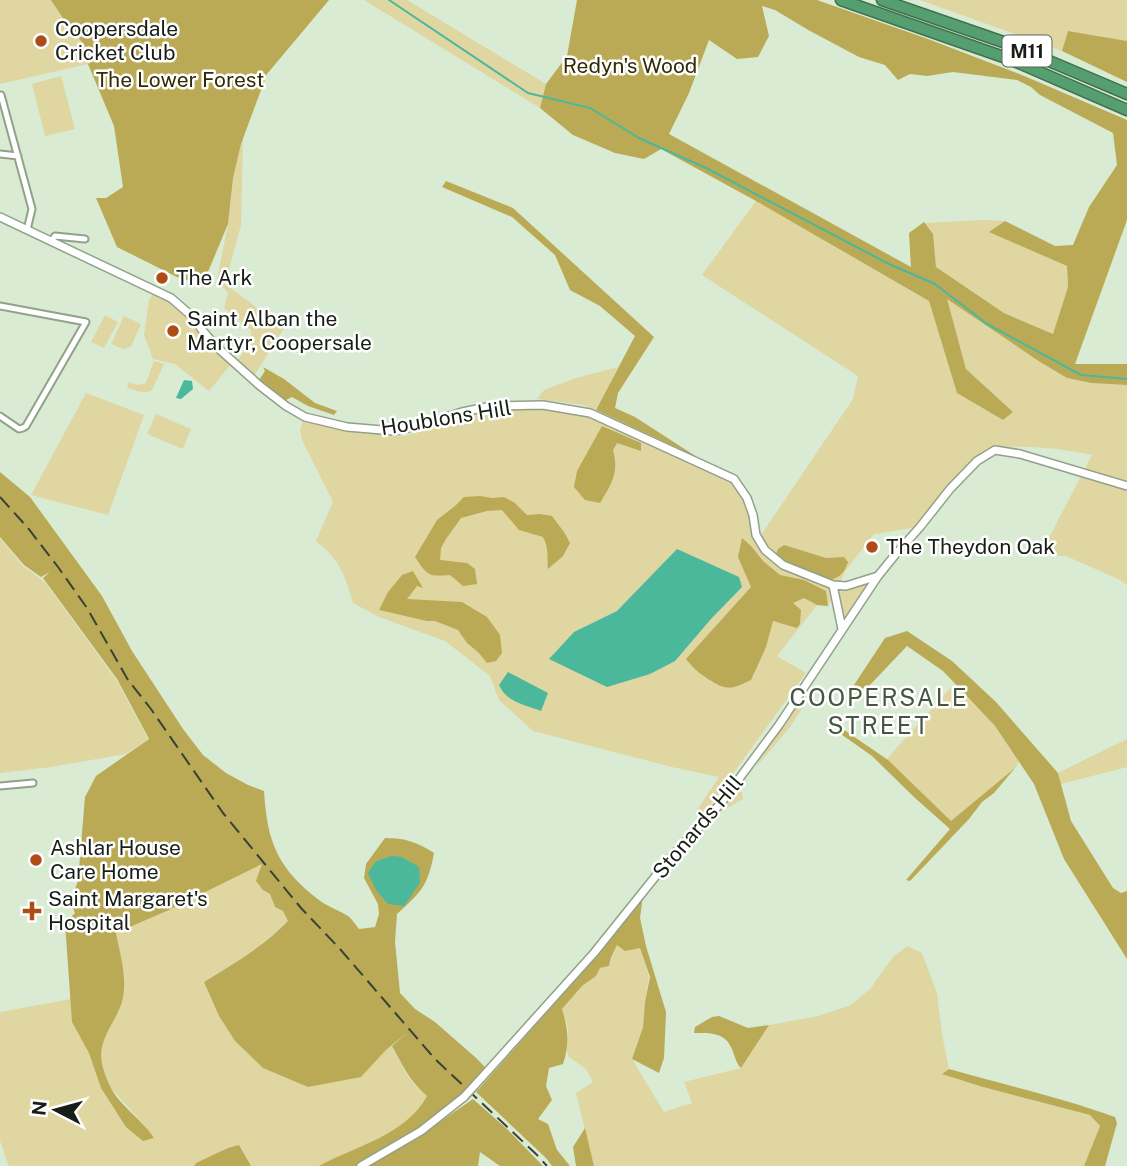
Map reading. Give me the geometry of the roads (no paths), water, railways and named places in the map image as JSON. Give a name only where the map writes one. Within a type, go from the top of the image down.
[{"type":"highway","name":"M11","points":[[841,0],[1012,60],[1127,110]]},
{"type":"highway","name":"M11","points":[[882,0],[1009,44],[1127,94]]},
{"type":"street","points":[[1,95],[32,209],[27,230]]},
{"type":"street","points":[[0,153],[18,156]]},
{"type":"street","name":"Houblons Hill","points":[[0,218],[162,292],[180,304],[219,349],[259,385],[305,417],[347,427],[394,431],[462,412],[492,407],[543,405],[590,413],[734,479],[747,498],[756,535],[765,550],[783,565],[833,585]]},
{"type":"street","points":[[51,241],[55,236],[86,239]]},
{"type":"street","points":[[0,306],[86,322],[23,429],[0,416]]},
{"type":"street","name":"Stonards Hill","points":[[361,1166],[421,1131],[464,1097],[594,953],[667,862],[746,771],[878,576],[950,489],[977,461],[995,450],[1020,454],[1127,486]]},
{"type":"street","points":[[842,629],[833,585],[846,586],[878,576]]},
{"type":"street","points":[[0,786],[33,783]]},
{"type":"water","points":[[184,380],[192,381],[193,389],[181,399],[176,398]]},
{"type":"water","points":[[677,549],[739,577],[742,587],[675,661],[650,674],[607,687],[549,659],[574,632],[617,611]]},
{"type":"water","points":[[508,672],[548,693],[541,711],[517,702],[502,691],[499,685]]},
{"type":"water","points":[[392,856],[402,857],[419,867],[420,883],[404,906],[388,904],[376,890],[368,873],[376,861]]},
{"type":"waterway","points":[[389,0],[528,93],[590,108],[639,138],[706,168],[889,264],[935,284],[987,324],[1081,375],[1127,379]]},
{"type":"railway","points":[[0,497],[28,528],[87,608],[128,680],[223,813],[301,908],[435,1059],[547,1166]]},
{"type":"place","name":"Coopersdale Cricket Club","points":[[41,41]]},
{"type":"place","name":"The Ark","points":[[162,278]]},
{"type":"place","name":"Saint Alban the Martyr, Coopersale","points":[[173,331]]},
{"type":"place","name":"The Theydon Oak","points":[[872,547]]},
{"type":"place","name":"Ashlar House Care Home","points":[[36,860]]},
{"type":"place","name":"Saint Margaret's Hospital","points":[[32,911]]},
{"type":"district","name":"COOPERSALE STREET","points":[[879,712]]},
{"type":"park label","name":"Redyn's Wood","points":[[630,66]]},
{"type":"park label","name":"The Lower Forest","points":[[180,80]]}]
